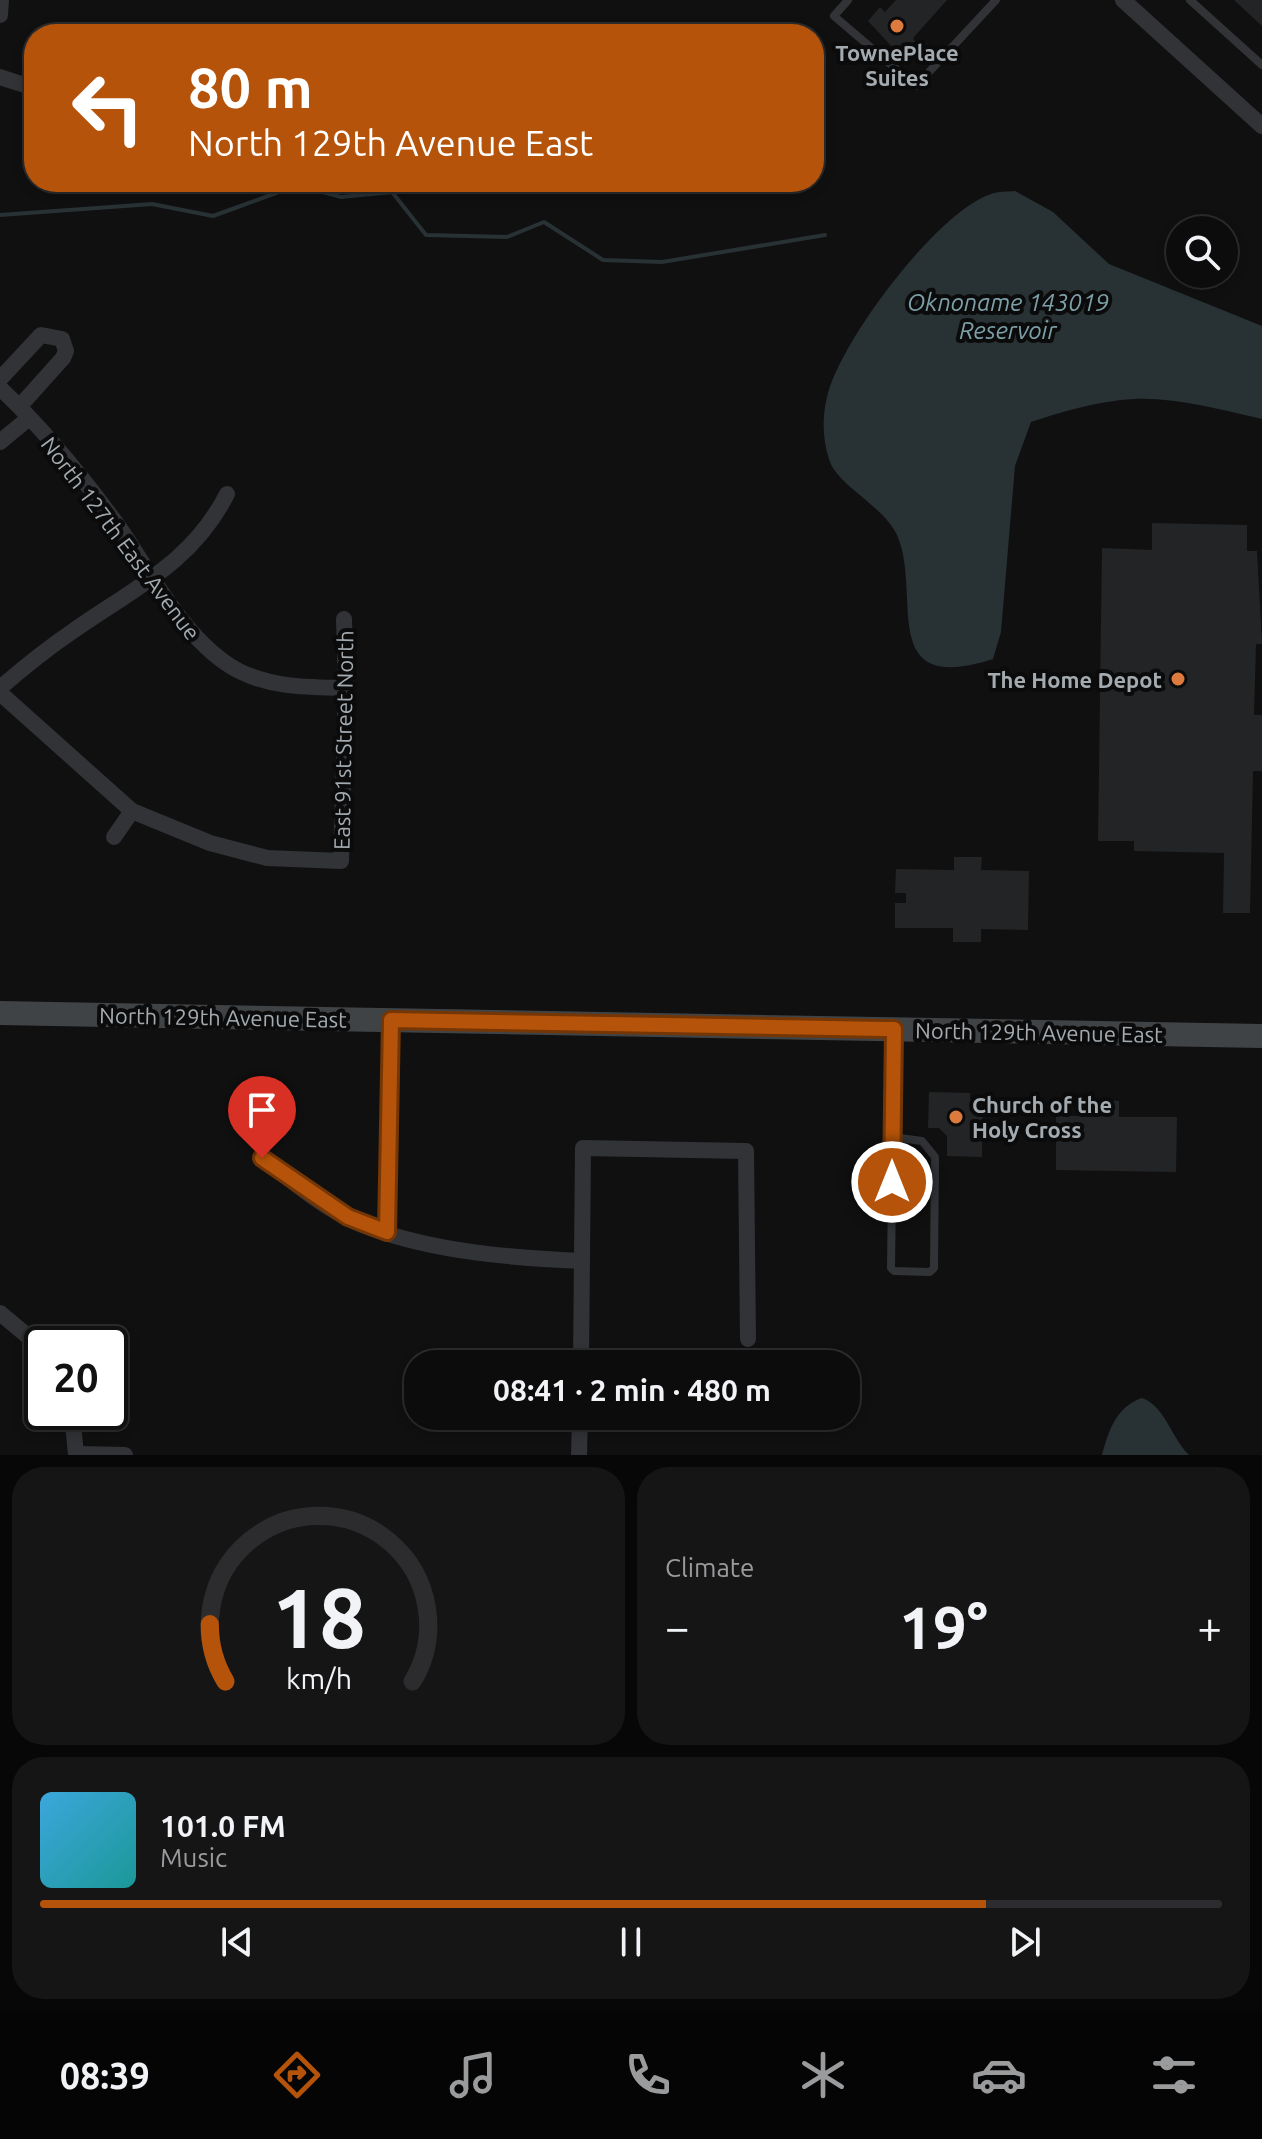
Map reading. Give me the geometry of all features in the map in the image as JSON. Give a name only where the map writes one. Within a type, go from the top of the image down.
[{"type":"main road","name":"North 129th Avenue East","points":[[0,1013],[1262,1036]]},
{"type":"street","points":[[0,15],[1,0]]},
{"type":"street","points":[[1123,0],[1262,126]]},
{"type":"street","points":[[0,77],[24,85]]},
{"type":"street","points":[[0,379],[41,335],[62,339],[66,351],[63,358],[0,442]]},
{"type":"street","name":"North 127th East Avenue","points":[[0,388],[24,412],[116,524],[189,630],[207,648],[238,670],[292,686],[346,688]]},
{"type":"street","points":[[114,837],[132,811],[0,691],[73,631],[154,578],[194,546],[212,524],[227,494]]},
{"type":"street","name":"East 91st Street North","points":[[132,811],[210,843],[267,858],[341,861],[346,688],[344,619]]},
{"type":"street","points":[[387,1232],[391,1020]]},
{"type":"street","points":[[581,1350],[583,1148],[746,1151],[748,1339]]},
{"type":"street","points":[[262,1158],[348,1217],[387,1232],[444,1247],[519,1259],[582,1261]]},
{"type":"street","points":[[0,1313],[24,1333]]},
{"type":"street","points":[[74,1430],[76,1454],[125,1455]]},
{"type":"street","points":[[579,1455],[580,1430]]},
{"type":"lane","points":[[848,0],[834,16],[916,86],[996,0]]},
{"type":"lane","points":[[1190,0],[1262,65]]},
{"type":"lane","points":[[892,1137],[912,1138],[931,1147],[935,1157],[934,1268],[918,1273],[891,1268],[892,1137],[894,1029]]},
{"type":"lane","points":[[892,1182],[935,1183]]},
{"type":"water","name":"Oknoname 143019 Reservoir","points":[[1015,191],[1053,212],[1109,264],[1262,326],[1262,419],[1182,402],[1134,399],[1081,407],[1031,422],[1015,466],[1001,632],[993,659],[956,667],[932,664],[918,652],[910,633],[904,559],[897,535],[881,514],[833,468],[827,451],[824,418],[828,393],[837,369],[852,341],[895,280],[945,225],[969,205],[994,193]]},
{"type":"water","points":[[1142,1398],[1157,1408],[1189,1455],[1102,1455],[1120,1413]]},
{"type":"building","name":"TownePlace Suites","points":[[896,0],[947,0],[913,38],[915,41],[906,52],[899,46],[895,50],[868,21],[880,7],[885,12]]},
{"type":"building","points":[[1234,0],[1262,0],[1262,26]]},
{"type":"building","name":"The Home Depot","points":[[1152,523],[1247,525],[1247,551],[1257,551],[1262,644],[1256,644],[1254,715],[1262,715],[1262,771],[1253,771],[1250,913],[1223,913],[1224,853],[1134,851],[1134,841],[1098,841],[1102,548],[1152,550]]},
{"type":"building","points":[[954,857],[982,857],[981,870],[1029,871],[1028,930],[981,929],[981,942],[953,942],[953,928],[895,928],[895,903],[906,903],[906,893],[895,893],[896,869],[954,870]]},
{"type":"building","name":"Church of the Holy Cross","points":[[929,1092],[970,1093],[970,1099],[977,1106],[983,1106],[982,1157],[947,1156],[947,1136],[939,1128],[928,1128]]},
{"type":"building","points":[[1102,1100],[1119,1101],[1119,1117],[1177,1117],[1176,1172],[1056,1170],[1056,1116],[1101,1116]]},
{"type":"waterway","points":[[0,215],[152,204],[213,216],[279,192]]},
{"type":"waterway","points":[[323,192],[341,197],[392,192]]},
{"type":"waterway","points":[[392,192],[426,235],[507,237],[544,222],[603,260],[662,262],[825,235]]},
{"type":"place","name":"TownePlace Suites","points":[[897,26]]},
{"type":"place","name":"The Home Depot","points":[[1178,679]]},
{"type":"place","name":"Church of the Holy Cross","points":[[956,1117]]},
{"type":"route","points":[[262,1158],[348,1217],[387,1232],[391,1020],[894,1029],[892,1182]]}]
